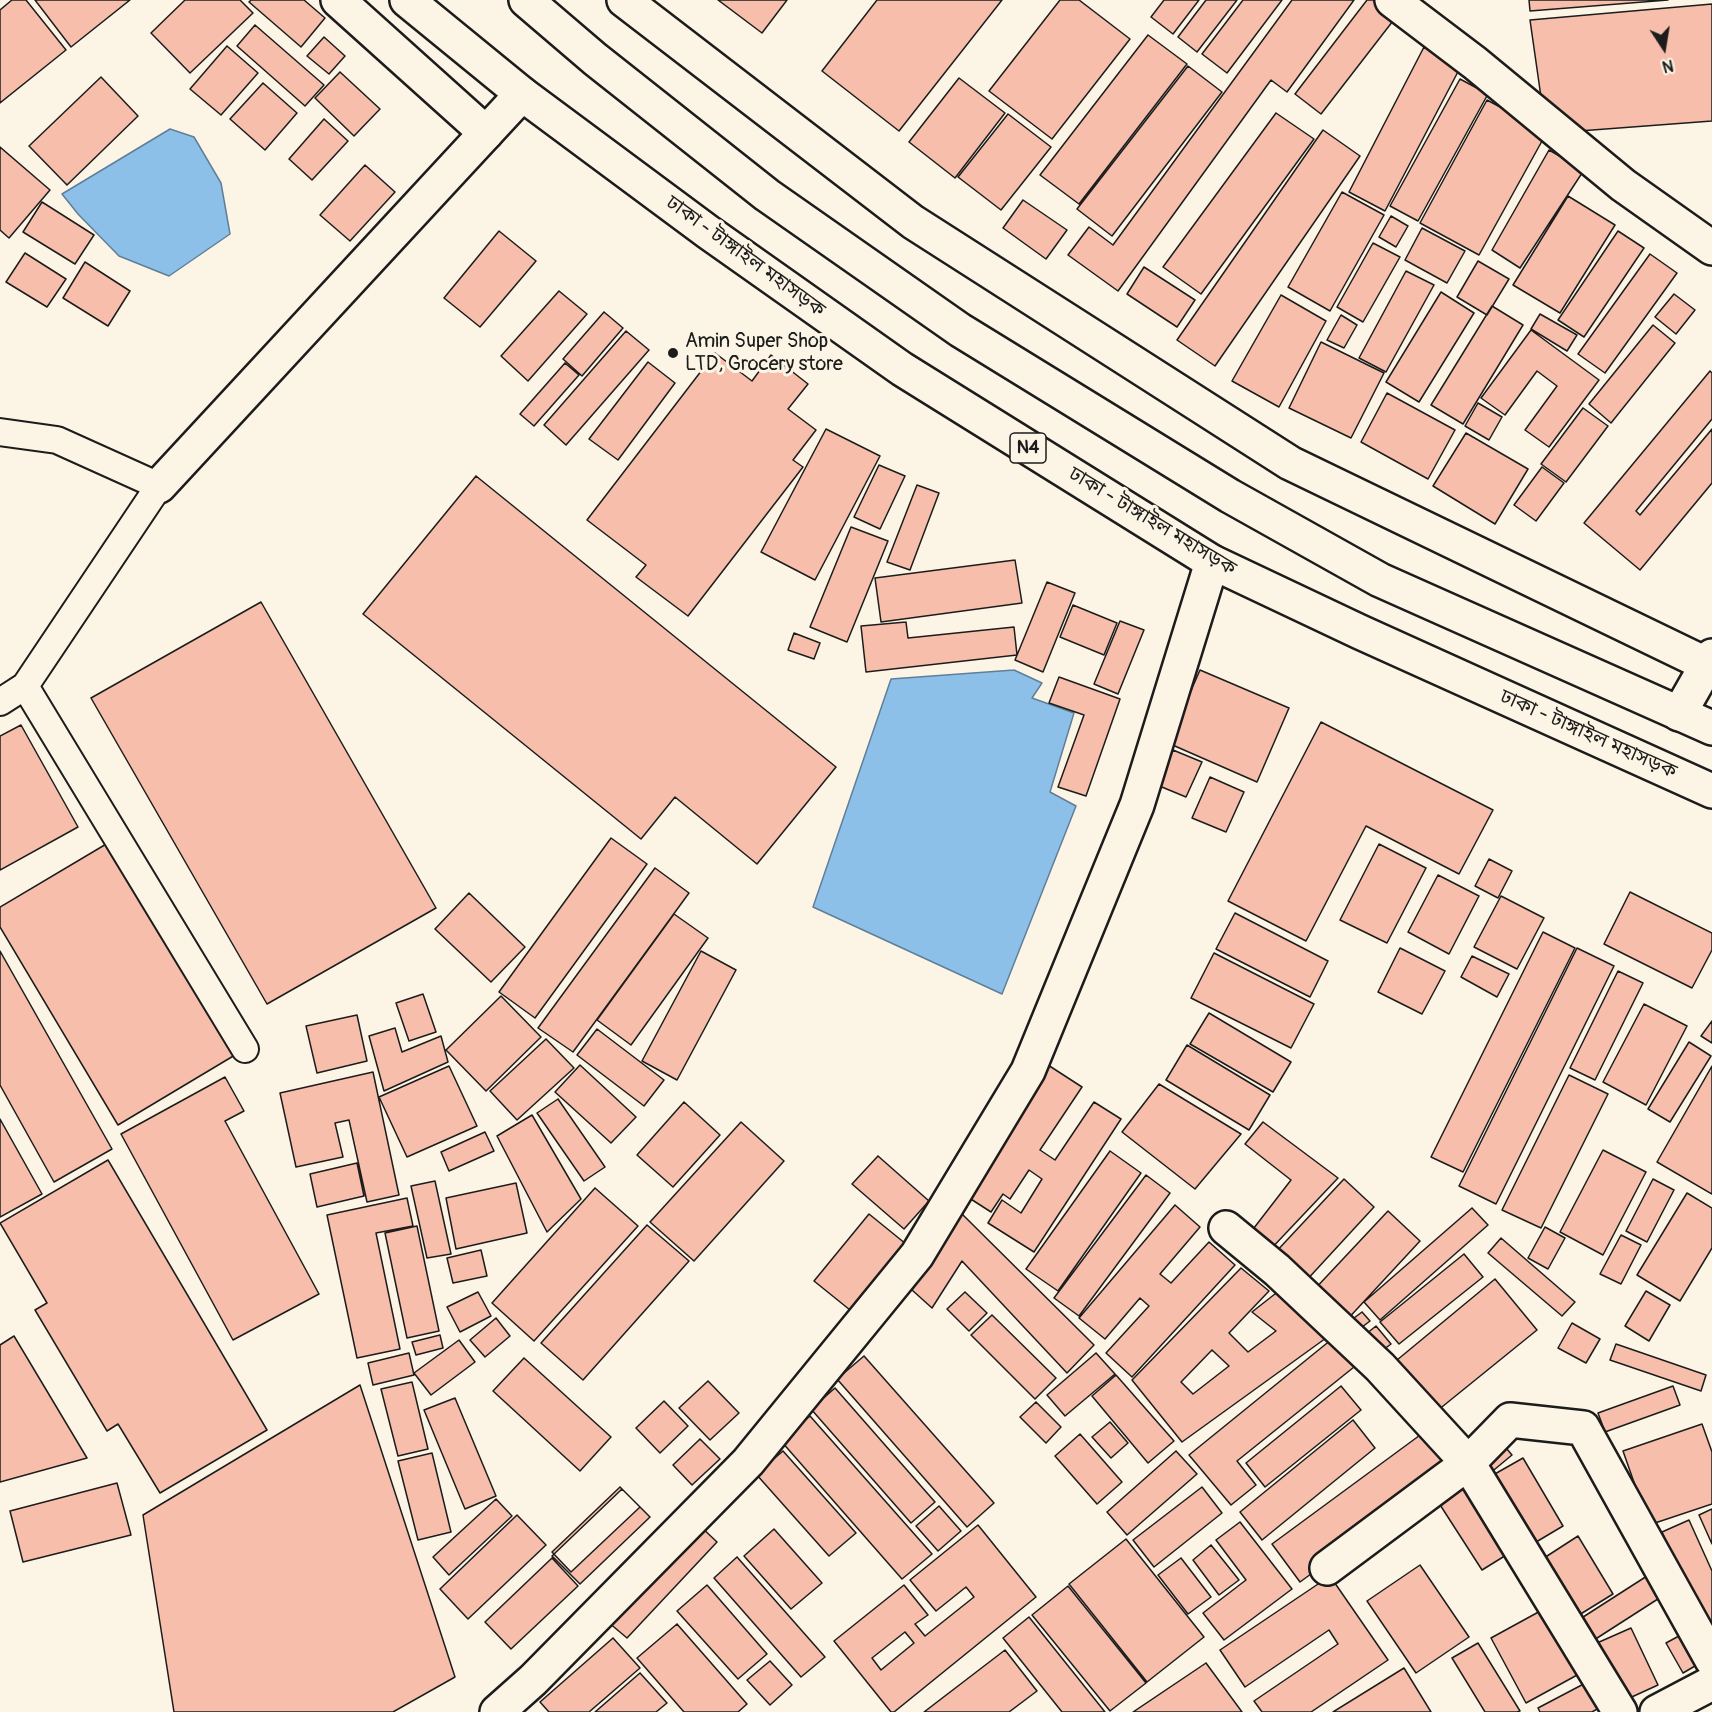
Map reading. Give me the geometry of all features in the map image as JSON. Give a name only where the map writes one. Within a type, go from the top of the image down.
[{"type":"main road","points":[[338,0],[486,133]]},
{"type":"main road","name":"ঢাকা - টাঙ্গাইল মহাসড়ক","points":[[407,0],[522,94],[708,232],[902,369],[1212,562],[1360,632],[1712,791]]},
{"type":"main road","points":[[526,0],[595,59],[767,195],[970,336],[1230,496],[1380,580],[1712,728]]},
{"type":"main road","points":[[624,0],[913,222],[1290,463],[1710,662],[1679,714]]},
{"type":"main road","points":[[1392,0],[1475,63],[1623,185],[1712,248]]},
{"type":"main road","points":[[159,486],[522,94]]},
{"type":"main road","points":[[497,1712],[533,1680],[748,1462],[917,1256],[1028,1071],[1137,805],[1212,562]]},
{"type":"main road","points":[[1226,1228],[1276,1270],[1380,1367],[1468,1463],[1620,1712]]},
{"type":"main road","points":[[1328,1568],[1468,1463],[1510,1420],[1583,1428],[1712,1660]]},
{"type":"main road","points":[[1657,1712],[1712,1683]]},
{"type":"lane","points":[[0,432],[57,440],[159,486],[25,686],[0,702]]},
{"type":"lane","points":[[25,686],[245,1049]]},
{"type":"water","points":[[170,129],[194,137],[221,183],[230,234],[169,276],[119,256],[62,194]]},
{"type":"water","points":[[1014,670],[1042,683],[1032,698],[1074,713],[1050,792],[1076,806],[1002,994],[813,907],[891,679]]},
{"type":"building","points":[[12,0],[26,0],[66,50],[0,103],[0,10]]},
{"type":"building","points":[[35,0],[130,0],[71,47]]},
{"type":"building","points":[[185,0],[240,0],[253,13],[190,73],[151,33]]},
{"type":"building","points":[[251,0],[304,0],[325,18],[301,47],[249,2]]},
{"type":"building","points":[[718,0],[787,0],[762,33]]},
{"type":"building","points":[[877,0],[1002,0],[899,131],[822,71]]},
{"type":"building","points":[[1060,0],[1079,0],[1130,39],[1052,139],[989,91]]},
{"type":"building","points":[[1164,0],[1199,0],[1173,34],[1151,17]]},
{"type":"building","points":[[1206,0],[1237,0],[1197,52],[1178,37]]},
{"type":"building","points":[[1243,0],[1282,0],[1227,73],[1202,54]]},
{"type":"building","points":[[1292,0],[1354,0],[1287,92],[1271,80],[1118,291],[1068,255],[1089,227],[1113,245]]},
{"type":"building","points":[[1367,0],[1374,0],[1396,17],[1321,114],[1295,94]]},
{"type":"building","points":[[1529,0],[1668,0],[1530,11]]},
{"type":"building","points":[[1712,4],[1712,121],[1579,131],[1541,97],[1530,20]]},
{"type":"building","points":[[255,25],[324,85],[305,106],[237,46]]},
{"type":"building","points":[[1148,35],[1187,64],[1079,204],[1040,175]]},
{"type":"building","points":[[324,37],[345,56],[329,74],[307,56]]},
{"type":"building","points":[[227,46],[258,73],[221,115],[190,89]]},
{"type":"building","points":[[1424,47],[1461,66],[1385,211],[1349,192]]},
{"type":"building","points":[[1188,66],[1222,92],[1112,236],[1077,209]]},
{"type":"building","points":[[340,72],[380,109],[354,136],[315,98]]},
{"type":"building","points":[[101,77],[138,116],[67,185],[29,146]]},
{"type":"building","points":[[959,78],[1005,113],[955,178],[909,142]]},
{"type":"building","points":[[1460,79],[1488,94],[1418,221],[1390,206]]},
{"type":"building","points":[[263,83],[297,113],[265,150],[230,119]]},
{"type":"building","points":[[1487,100],[1547,132],[1479,255],[1420,223]]},
{"type":"building","points":[[1276,113],[1314,139],[1201,294],[1163,267]]},
{"type":"building","points":[[1008,114],[1051,147],[1001,210],[958,177]]},
{"type":"building","points":[[324,119],[348,141],[312,180],[289,159]]},
{"type":"building","points":[[1323,130],[1360,156],[1215,366],[1177,340]]},
{"type":"building","points":[[0,147],[50,190],[9,238],[0,230]]},
{"type":"building","points":[[1549,150],[1584,170],[1520,268],[1492,250]]},
{"type":"building","points":[[365,165],[395,192],[350,241],[320,215]]},
{"type":"building","points":[[1342,192],[1384,215],[1330,311],[1288,287]]},
{"type":"building","points":[[1568,196],[1615,225],[1560,313],[1513,285]]},
{"type":"building","points":[[1023,200],[1067,230],[1046,259],[1003,228]]},
{"type":"building","points":[[42,202],[94,235],[75,264],[23,232]]},
{"type":"building","points":[[1391,216],[1408,226],[1396,247],[1379,237]]},
{"type":"building","points":[[1422,228],[1465,251],[1447,283],[1405,260]]},
{"type":"building","points":[[499,231],[536,261],[480,327],[444,298]]},
{"type":"building","points":[[1618,231],[1644,248],[1584,337],[1558,320]]},
{"type":"building","points":[[1373,243],[1400,257],[1363,322],[1337,307]]},
{"type":"building","points":[[25,253],[66,279],[47,307],[6,282]]},
{"type":"building","points":[[1650,254],[1677,273],[1605,373],[1578,354]]},
{"type":"building","points":[[1478,261],[1509,279],[1487,315],[1457,297]]},
{"type":"building","points":[[85,262],[130,291],[108,326],[63,298]]},
{"type":"building","points":[[1144,267],[1195,300],[1177,327],[1127,294]]},
{"type":"building","points":[[1406,271],[1434,285],[1386,372],[1359,358]]},
{"type":"building","points":[[559,291],[587,314],[528,381],[501,356]]},
{"type":"building","points":[[1441,292],[1474,313],[1419,402],[1386,382]]},
{"type":"building","points":[[1674,294],[1695,310],[1676,334],[1655,317]]},
{"type":"building","points":[[1281,295],[1326,321],[1279,407],[1232,381]]},
{"type":"building","points":[[1492,306],[1523,325],[1463,424],[1431,405]]},
{"type":"building","points":[[604,312],[623,328],[582,376],[563,359]]},
{"type":"building","points":[[1540,314],[1577,335],[1567,351],[1531,329]]},
{"type":"building","points":[[1341,315],[1357,325],[1344,348],[1327,340]]},
{"type":"building","points":[[1653,325],[1675,343],[1611,423],[1589,404]]},
{"type":"building","points":[[1531,330],[1599,380],[1549,447],[1525,430],[1557,386],[1537,371],[1505,415],[1481,398]]},
{"type":"building","points":[[626,331],[649,350],[566,445],[544,425]]},
{"type":"building","points":[[1321,342],[1384,373],[1351,438],[1289,408]]},
{"type":"building","points":[[715,353],[752,381],[771,355],[808,384],[788,409],[816,430],[793,460],[803,467],[688,616],[636,577],[646,565],[587,520]]},
{"type":"building","points":[[648,362],[675,383],[618,460],[589,439]]},
{"type":"building","points":[[565,363],[579,375],[534,426],[520,414]]},
{"type":"building","points":[[1710,371],[1712,373],[1712,419],[1636,511],[1640,515],[1712,429],[1712,483],[1640,570],[1584,523]]},
{"type":"building","points":[[1387,393],[1455,430],[1428,479],[1361,442]]},
{"type":"building","points":[[1478,403],[1502,417],[1489,440],[1465,426]]},
{"type":"building","points":[[1583,408],[1608,426],[1566,482],[1541,464]]},
{"type":"building","points":[[826,429],[880,456],[815,580],[761,552]]},
{"type":"building","points":[[1466,433],[1528,469],[1495,524],[1433,486]]},
{"type":"building","points":[[879,465],[905,476],[880,529],[854,517]]},
{"type":"building","points":[[1542,467],[1564,483],[1536,521],[1514,505]]},
{"type":"building","points":[[476,476],[836,767],[757,864],[675,797],[641,839],[363,614]]},
{"type":"building","points":[[917,485],[939,493],[910,570],[887,562]]},
{"type":"building","points":[[851,527],[888,541],[847,642],[810,627]]},
{"type":"building","points":[[1015,560],[1022,603],[881,622],[875,578]]},
{"type":"building","points":[[1047,582],[1075,593],[1043,672],[1015,660]]},
{"type":"building","points":[[261,602],[436,908],[267,1004],[91,698]]},
{"type":"building","points":[[1073,605],[1117,623],[1104,655],[1060,637]]},
{"type":"building","points":[[1120,621],[1144,630],[1118,694],[1094,684]]},
{"type":"building","points":[[906,622],[908,638],[1014,627],[1017,655],[866,672],[861,626]]},
{"type":"building","points":[[794,633],[820,643],[814,659],[788,650]]},
{"type":"building","points":[[1200,670],[1289,708],[1257,782],[1168,743]]},
{"type":"building","points":[[1059,677],[1120,699],[1086,796],[1058,787],[1084,715],[1049,703]]},
{"type":"building","points":[[1321,722],[1493,810],[1459,874],[1366,826],[1306,941],[1228,901]]},
{"type":"building","points":[[21,725],[78,827],[0,870],[0,736]]},
{"type":"building","points":[[1173,750],[1202,762],[1186,797],[1157,785]]},
{"type":"building","points":[[1210,777],[1244,792],[1226,832],[1192,818]]},
{"type":"building","points":[[611,838],[647,864],[535,1018],[499,992]]},
{"type":"building","points":[[113,840],[240,1052],[118,1125],[0,927],[0,907]]},
{"type":"building","points":[[1379,844],[1426,868],[1387,943],[1340,920]]},
{"type":"building","points":[[1489,859],[1512,871],[1498,898],[1475,886]]},
{"type":"building","points":[[655,868],[689,893],[573,1052],[538,1028]]},
{"type":"building","points":[[1438,875],[1479,896],[1449,954],[1408,932]]},
{"type":"building","points":[[1630,892],[1712,933],[1712,950],[1692,988],[1604,944]]},
{"type":"building","points":[[469,893],[525,947],[491,982],[435,929]]},
{"type":"building","points":[[1501,896],[1544,918],[1517,969],[1474,947]]},
{"type":"building","points":[[1235,913],[1328,961],[1310,997],[1216,949]]},
{"type":"building","points":[[674,914],[708,938],[631,1045],[597,1020]]},
{"type":"building","points":[[1543,932],[1575,948],[1463,1172],[1431,1157]]},
{"type":"building","points":[[1400,948],[1445,971],[1422,1014],[1378,992]]},
{"type":"building","points":[[1577,948],[1614,966],[1496,1204],[1459,1186]]},
{"type":"building","points":[[0,951],[112,1149],[54,1182],[0,1085]]},
{"type":"building","points":[[701,951],[736,970],[677,1080],[642,1061]]},
{"type":"building","points":[[1214,953],[1314,1004],[1291,1048],[1191,998]]},
{"type":"building","points":[[1472,956],[1509,974],[1497,997],[1461,977]]},
{"type":"building","points":[[1618,971],[1643,983],[1595,1080],[1570,1068]]},
{"type":"building","points":[[423,994],[436,1032],[409,1041],[396,1003]]},
{"type":"building","points":[[501,996],[541,1037],[486,1091],[446,1050]]},
{"type":"building","points":[[1644,1004],[1687,1026],[1646,1105],[1603,1082]]},
{"type":"building","points":[[1209,1013],[1291,1062],[1273,1092],[1190,1044]]},
{"type":"building","points":[[357,1015],[367,1061],[317,1073],[306,1026]]},
{"type":"building","points":[[1712,1021],[1712,1043],[1701,1036]]},
{"type":"building","points":[[395,1028],[402,1052],[441,1036],[448,1062],[384,1091],[369,1036]]},
{"type":"building","points":[[597,1029],[664,1080],[644,1106],[577,1055]]},
{"type":"building","points":[[546,1039],[574,1068],[517,1120],[490,1091]]},
{"type":"building","points":[[1689,1042],[1711,1056],[1670,1122],[1648,1109]]},
{"type":"building","points":[[1187,1045],[1270,1095],[1249,1130],[1166,1080]]},
{"type":"building","points":[[580,1065],[636,1117],[611,1143],[555,1092]]},
{"type":"building","points":[[1048,1065],[1082,1087],[1040,1150],[1055,1160],[1094,1102],[1121,1119],[1034,1252],[988,1223],[1002,1200],[1021,1213],[1042,1179],[1029,1170],[1010,1199],[1003,1194],[991,1212],[963,1194]]},
{"type":"building","points":[[449,1066],[477,1126],[407,1157],[379,1097]]},
{"type":"building","points":[[1712,1066],[1712,1194],[1657,1162]]},
{"type":"building","points":[[373,1072],[399,1195],[367,1202],[349,1120],[335,1123],[343,1157],[296,1167],[280,1093]]},
{"type":"building","points":[[1569,1075],[1608,1094],[1541,1228],[1502,1210]]},
{"type":"building","points":[[225,1077],[244,1111],[225,1121],[319,1294],[233,1340],[121,1134]]},
{"type":"building","points":[[1159,1084],[1241,1134],[1195,1189],[1122,1132]]},
{"type":"building","points":[[558,1099],[605,1167],[584,1181],[537,1113]]},
{"type":"building","points":[[684,1102],[720,1135],[673,1187],[637,1155]]},
{"type":"building","points":[[532,1115],[581,1199],[547,1232],[497,1136]]},
{"type":"building","points":[[0,1119],[42,1194],[0,1217]]},
{"type":"building","points":[[741,1122],[784,1161],[694,1261],[650,1222]]},
{"type":"building","points":[[1263,1122],[1338,1178],[1268,1252],[1247,1237],[1291,1180],[1245,1144]]},
{"type":"building","points":[[485,1132],[494,1151],[449,1171],[441,1152]]},
{"type":"building","points":[[1603,1150],[1646,1172],[1603,1255],[1560,1232]]},
{"type":"building","points":[[1110,1151],[1141,1173],[1058,1291],[1026,1269]]},
{"type":"building","points":[[878,1156],[929,1201],[904,1229],[852,1184]]},
{"type":"building","points":[[108,1160],[267,1430],[160,1493],[118,1424],[107,1431],[35,1310],[47,1303],[0,1223]]},
{"type":"building","points":[[357,1163],[364,1196],[317,1207],[310,1174]]},
{"type":"building","points":[[1146,1175],[1170,1193],[1079,1316],[1054,1298]]},
{"type":"building","points":[[1344,1179],[1374,1207],[1304,1283],[1273,1255]]},
{"type":"building","points":[[1653,1179],[1674,1190],[1647,1242],[1626,1231]]},
{"type":"building","points":[[435,1181],[451,1254],[427,1258],[411,1186]]},
{"type":"building","points":[[516,1183],[527,1233],[456,1249],[446,1198]]},
{"type":"building","points":[[595,1188],[638,1226],[534,1341],[492,1303]]},
{"type":"building","points":[[1687,1193],[1712,1208],[1712,1248],[1680,1301],[1637,1275]]},
{"type":"building","points":[[407,1198],[413,1226],[376,1233],[400,1349],[357,1358],[327,1215]]},
{"type":"building","points":[[1175,1205],[1200,1227],[1160,1274],[1171,1283],[1209,1242],[1235,1265],[1132,1377],[1106,1353],[1149,1306],[1140,1298],[1105,1339],[1079,1318]]},
{"type":"building","points":[[1472,1208],[1488,1225],[1380,1320],[1364,1302]]},
{"type":"building","points":[[1388,1211],[1420,1241],[1344,1323],[1312,1292]]},
{"type":"building","points":[[961,1213],[1094,1345],[1067,1373],[962,1261],[932,1308],[912,1290]]},
{"type":"building","points":[[869,1214],[906,1244],[850,1310],[814,1281]]},
{"type":"building","points":[[647,1225],[689,1261],[583,1380],[541,1343]]},
{"type":"building","points":[[417,1226],[439,1331],[407,1338],[385,1233]]},
{"type":"building","points":[[1545,1227],[1565,1238],[1548,1269],[1528,1258]]},
{"type":"building","points":[[1621,1235],[1641,1245],[1621,1284],[1600,1274]]},
{"type":"building","points":[[1501,1238],[1575,1302],[1562,1316],[1488,1253]]},
{"type":"building","points":[[481,1250],[487,1276],[453,1283],[447,1258]]},
{"type":"building","points":[[1464,1254],[1483,1277],[1399,1344],[1380,1322]]},
{"type":"building","points":[[1241,1268],[1269,1291],[1229,1333],[1248,1352],[1276,1331],[1252,1312],[1280,1290],[1333,1333],[1182,1442],[1132,1380]],"holes":[[[1212,1350],[1229,1366],[1193,1394],[1181,1382]]]},
{"type":"building","points":[[1495,1279],[1537,1330],[1432,1415],[1391,1365]]},
{"type":"building","points":[[1646,1291],[1670,1305],[1649,1341],[1625,1326]]},
{"type":"building","points":[[478,1292],[491,1316],[460,1332],[447,1307]]},
{"type":"building","points":[[965,1292],[987,1313],[969,1331],[947,1309]]},
{"type":"building","points":[[1362,1312],[1370,1321],[1353,1334],[1346,1324]]},
{"type":"building","points":[[992,1315],[1056,1378],[1035,1399],[971,1335]]},
{"type":"building","points":[[496,1318],[510,1336],[485,1357],[470,1340]]},
{"type":"building","points":[[1572,1323],[1600,1339],[1586,1363],[1558,1348]]},
{"type":"building","points":[[1376,1326],[1391,1344],[1375,1356],[1360,1339]]},
{"type":"building","points":[[440,1335],[443,1348],[416,1355],[412,1342]]},
{"type":"building","points":[[1337,1335],[1359,1363],[1237,1461],[1256,1485],[1231,1505],[1189,1455]]},
{"type":"building","points":[[14,1336],[87,1458],[0,1482],[0,1345]]},
{"type":"building","points":[[459,1340],[475,1362],[431,1395],[414,1373]]},
{"type":"building","points":[[1616,1344],[1706,1375],[1701,1391],[1610,1360]]},
{"type":"building","points":[[409,1353],[414,1375],[373,1385],[368,1363]]},
{"type":"building","points":[[1096,1353],[1115,1374],[1065,1416],[1047,1395]]},
{"type":"building","points":[[864,1356],[994,1503],[967,1527],[837,1379]]},
{"type":"building","points":[[524,1358],[611,1437],[580,1471],[493,1391]]},
{"type":"building","points":[[1116,1375],[1174,1441],[1148,1463],[1092,1396]]},
{"type":"building","points":[[708,1381],[739,1413],[710,1440],[679,1408]]},
{"type":"building","points":[[412,1382],[428,1449],[398,1456],[381,1389]]},
{"type":"building","points":[[360,1385],[455,1677],[393,1712],[174,1712],[143,1515]]},
{"type":"building","points":[[1341,1386],[1361,1410],[1265,1487],[1246,1463]]},
{"type":"building","points":[[1673,1386],[1680,1405],[1605,1432],[1598,1413]]},
{"type":"building","points":[[835,1388],[935,1502],[911,1523],[811,1409]]},
{"type":"building","points":[[455,1398],[496,1496],[465,1509],[424,1410]]},
{"type":"building","points":[[664,1401],[688,1426],[660,1453],[636,1428]]},
{"type":"building","points":[[1036,1402],[1061,1427],[1046,1443],[1020,1417]]},
{"type":"building","points":[[810,1416],[932,1554],[902,1579],[781,1441]]},
{"type":"building","points":[[1353,1420],[1375,1448],[1262,1540],[1240,1512]]},
{"type":"building","points":[[1110,1422],[1128,1443],[1111,1458],[1092,1437]]},
{"type":"building","points":[[1702,1424],[1712,1452],[1712,1504],[1649,1525],[1623,1451]]},
{"type":"building","points":[[1431,1427],[1459,1466],[1300,1582],[1272,1544]]},
{"type":"building","points":[[1080,1434],[1122,1482],[1097,1504],[1055,1456]]},
{"type":"building","points":[[700,1439],[720,1459],[692,1485],[673,1465]]},
{"type":"building","points":[[1501,1442],[1512,1455],[1483,1479],[1473,1466]]},
{"type":"building","points":[[783,1451],[856,1533],[829,1556],[756,1474]]},
{"type":"building","points":[[1176,1451],[1197,1474],[1127,1535],[1107,1512]]},
{"type":"building","points":[[432,1453],[451,1532],[418,1540],[398,1461]]},
{"type":"building","points":[[1523,1458],[1563,1526],[1526,1548],[1486,1479]]},
{"type":"building","points":[[1469,1475],[1516,1549],[1482,1570],[1435,1497]]},
{"type":"building","points":[[117,1483],[131,1535],[23,1562],[10,1511]]},
{"type":"building","points":[[620,1487],[640,1507],[571,1572],[552,1552]]},
{"type":"building","points":[[1202,1487],[1222,1513],[1154,1567],[1133,1540]]},
{"type":"building","points":[[622,1489],[650,1517],[580,1584],[552,1556]]},
{"type":"building","points":[[496,1499],[512,1516],[449,1575],[433,1557]]},
{"type":"building","points":[[939,1506],[961,1531],[938,1551],[916,1526]]},
{"type":"building","points":[[1712,1509],[1712,1544],[1699,1515]]},
{"type":"building","points":[[517,1515],[546,1545],[468,1619],[440,1589]]},
{"type":"building","points":[[1689,1520],[1712,1571],[1712,1645],[1662,1532]]},
{"type":"building","points":[[1240,1522],[1292,1589],[1224,1640],[1203,1613],[1246,1580],[1216,1540]]},
{"type":"building","points":[[699,1525],[717,1542],[627,1638],[608,1622]]},
{"type":"building","points":[[978,1525],[1036,1597],[894,1712],[891,1712],[834,1641],[904,1585],[928,1615],[915,1624],[925,1636],[974,1597],[966,1587],[936,1611],[910,1580]],"holes":[[[905,1632],[914,1643],[881,1670],[872,1658]]]},
{"type":"building","points":[[774,1529],[822,1583],[791,1609],[744,1556]]},
{"type":"building","points":[[1578,1536],[1613,1594],[1579,1615],[1544,1558]]},
{"type":"building","points":[[1126,1539],[1204,1637],[1147,1682],[1069,1584]]},
{"type":"building","points":[[1211,1545],[1239,1580],[1219,1595],[1193,1560]]},
{"type":"building","points":[[737,1557],[825,1657],[801,1677],[714,1578]]},
{"type":"building","points":[[552,1558],[578,1586],[511,1649],[485,1622]]},
{"type":"building","points":[[1181,1558],[1211,1597],[1188,1614],[1158,1575]]},
{"type":"building","points":[[1420,1565],[1469,1637],[1416,1673],[1367,1601]]},
{"type":"building","points":[[1330,1576],[1388,1660],[1311,1712],[1262,1712],[1254,1701],[1338,1644],[1329,1630],[1245,1687],[1220,1650]]},
{"type":"building","points":[[1647,1576],[1661,1597],[1594,1640],[1580,1619]]},
{"type":"building","points":[[707,1585],[767,1654],[738,1679],[677,1611]]},
{"type":"building","points":[[1068,1586],[1146,1683],[1110,1711],[1032,1615]]},
{"type":"building","points":[[1544,1609],[1579,1674],[1526,1703],[1491,1638]]},
{"type":"building","points":[[1029,1617],[1105,1712],[1062,1712],[1003,1638]]},
{"type":"building","points":[[677,1624],[747,1704],[738,1712],[684,1712],[637,1658]]},
{"type":"building","points":[[1631,1628],[1658,1685],[1623,1701],[1597,1643]]},
{"type":"building","points":[[1690,1630],[1707,1659],[1683,1673],[1666,1643]]},
{"type":"building","points":[[613,1638],[640,1668],[589,1712],[549,1712],[540,1702]]},
{"type":"building","points":[[1478,1643],[1520,1711],[1485,1712],[1452,1658]]},
{"type":"building","points":[[1005,1650],[1037,1691],[1009,1712],[924,1712]]},
{"type":"building","points":[[770,1661],[792,1685],[770,1705],[747,1680]]},
{"type":"building","points":[[1206,1663],[1242,1712],[1133,1712]]},
{"type":"building","points":[[1404,1668],[1431,1712],[1333,1712]]},
{"type":"building","points":[[640,1673],[667,1703],[656,1712],[595,1712]]},
{"type":"building","points":[[1595,1678],[1608,1703],[1592,1712],[1540,1712],[1538,1708]]},
{"type":"place","name":"Amin Super Shop LTD, Grocery store","points":[[673,353]]}]
